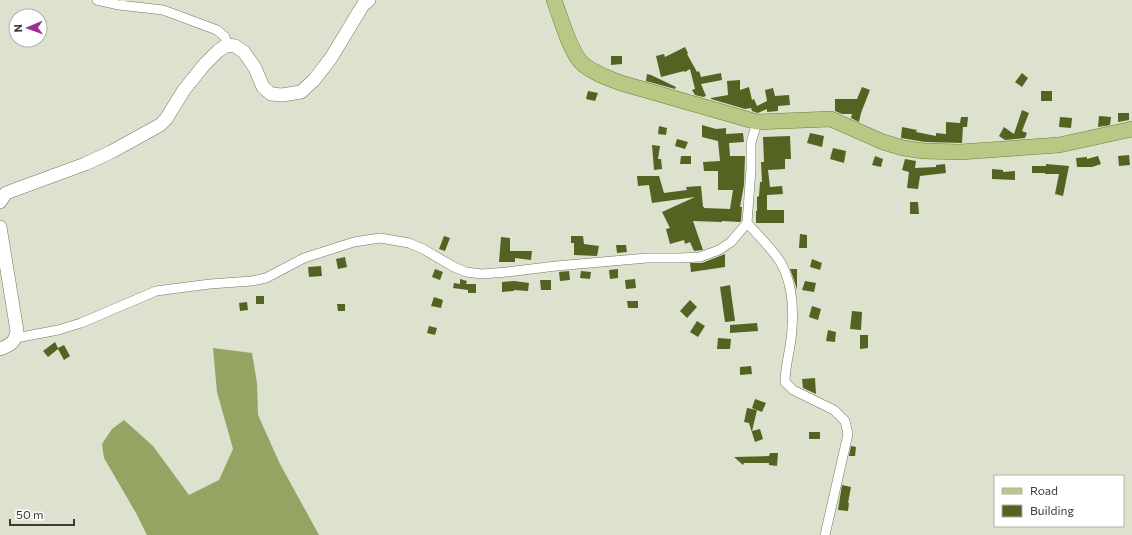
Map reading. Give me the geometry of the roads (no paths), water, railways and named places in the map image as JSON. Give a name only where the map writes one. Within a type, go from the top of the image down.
[{"type":"main road","points":[[0,202],[6,193],[86,164],[112,152],[160,125],[166,119],[184,90],[204,65],[226,45],[235,46],[244,52],[255,68],[263,88],[271,94],[282,95],[301,92],[314,80],[331,58],[363,5],[369,0]]},
{"type":"main road","points":[[554,0],[573,49],[580,61],[591,69],[603,76],[621,83],[757,122],[831,119],[883,142],[903,148],[924,151],[960,152],[1059,145],[1132,129]]},
{"type":"main road","points":[[0,227],[17,331],[16,338],[12,344],[0,349]]},
{"type":"street","points":[[97,0],[119,2],[163,10],[217,30],[224,37],[226,45]]},
{"type":"street","points":[[16,338],[58,330],[81,323],[156,291],[210,284],[252,281],[266,278],[304,258],[354,242],[380,238],[409,243],[423,249],[454,267],[466,272],[482,274],[647,258],[700,257],[719,250],[730,242],[746,222],[751,169],[751,143],[757,122]]},
{"type":"street","points":[[746,222],[778,257],[789,281],[792,303],[792,328],[785,372],[785,382],[793,390],[834,410],[845,421],[848,434],[825,535]]}]
